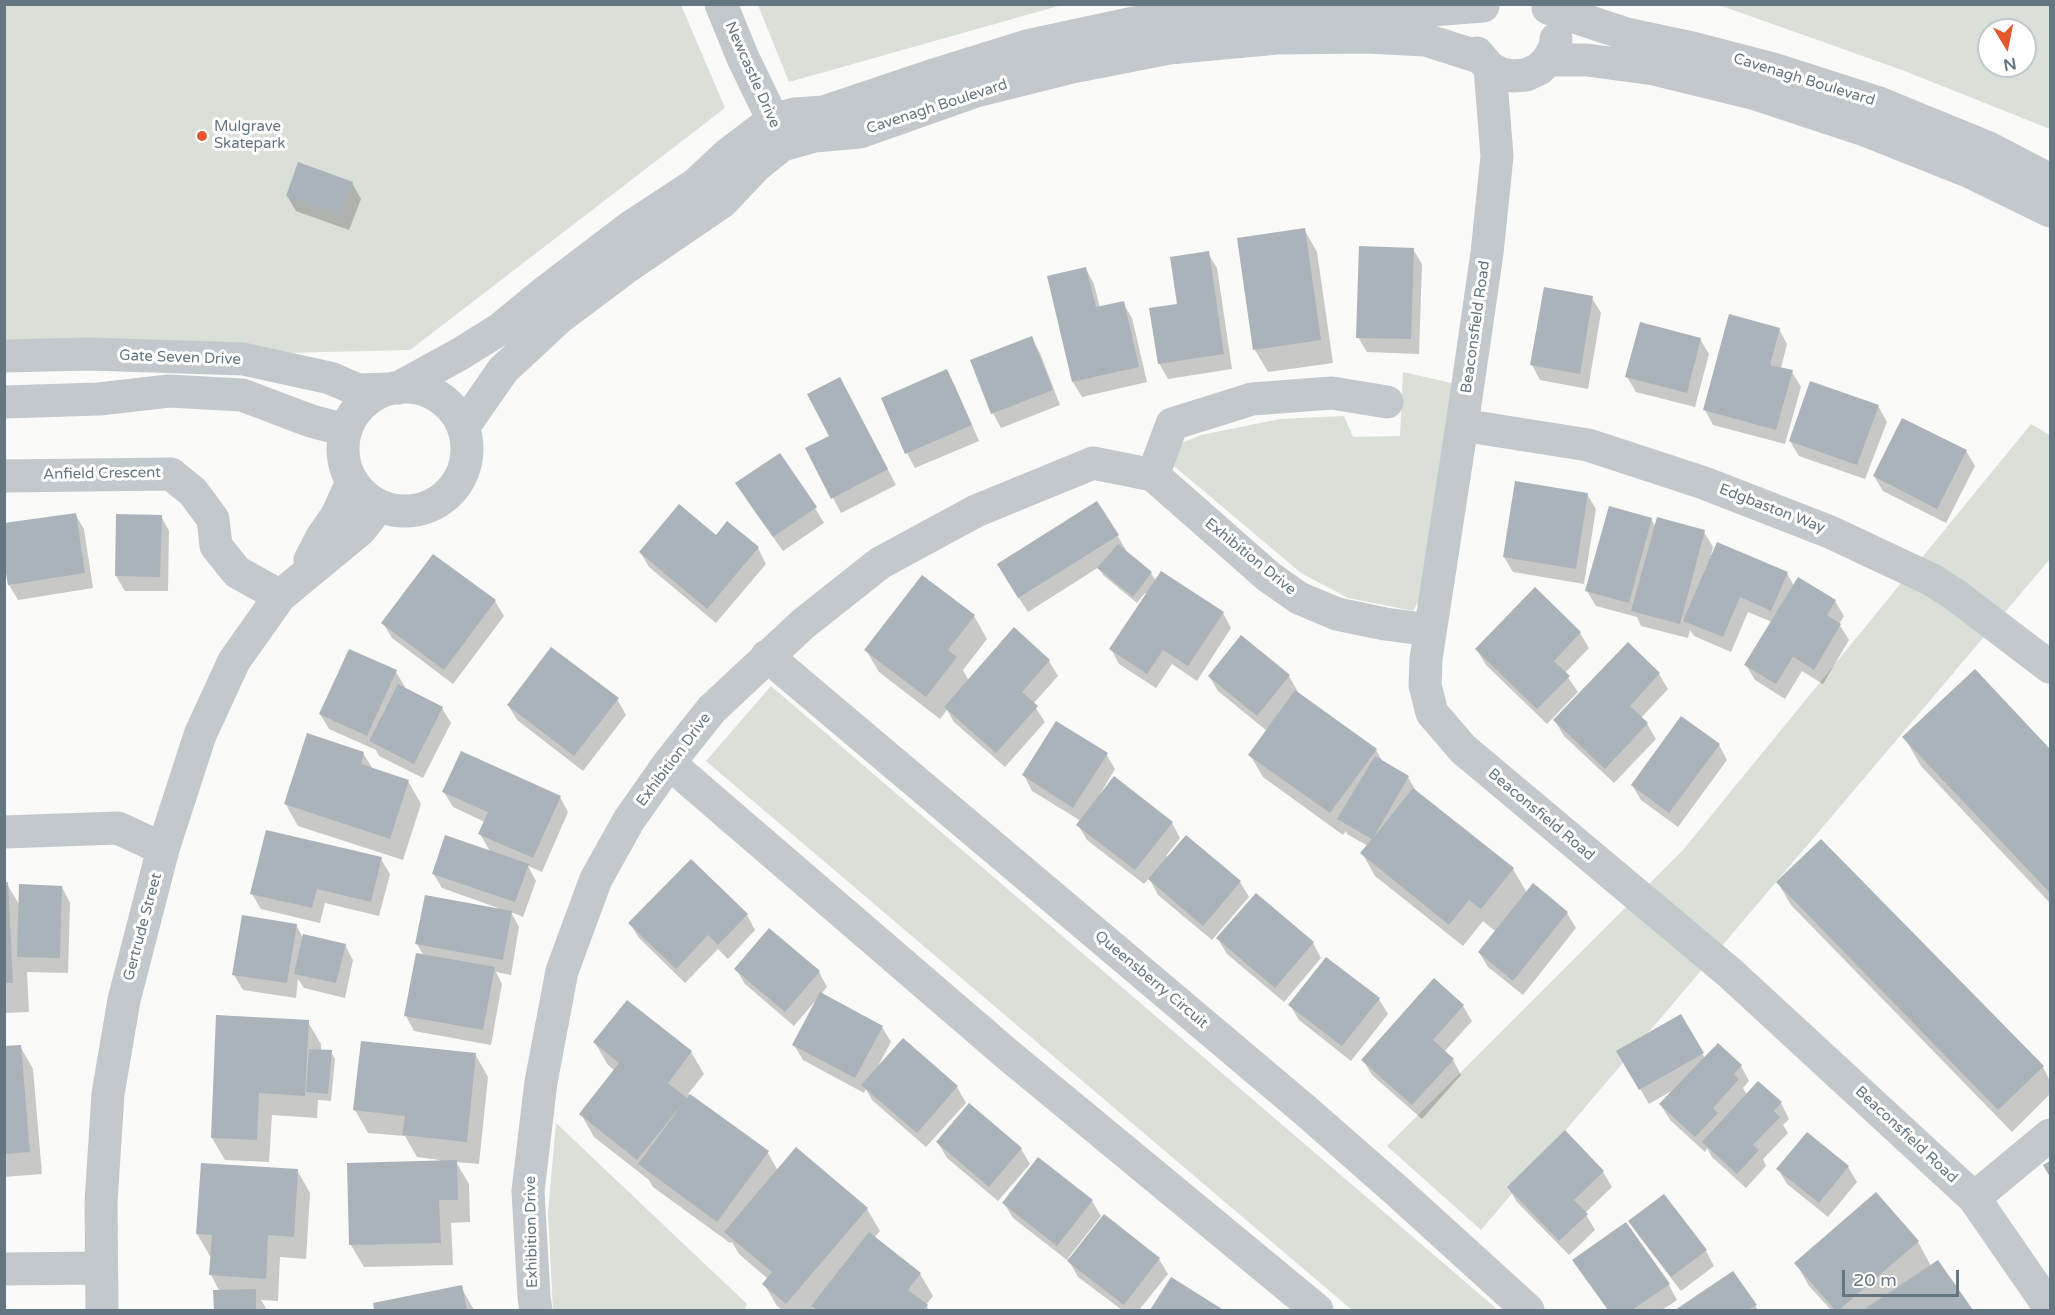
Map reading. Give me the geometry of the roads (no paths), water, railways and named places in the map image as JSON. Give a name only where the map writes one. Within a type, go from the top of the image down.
[{"type":"street","name":"Newcastle Drive","points":[[721,4],[777,133]]},
{"type":"street","name":"Cavenagh Boulevard","points":[[464,426],[503,370],[560,317],[624,269],[722,202],[757,165],[777,133],[794,114],[824,112],[1027,46],[1134,23],[1218,13],[1307,7],[1431,10],[1484,5]]},
{"type":"street","name":"Beaconsfield Road","points":[[1484,5],[1475,17],[1472,31],[1473,45],[1484,63],[1497,156],[1487,253],[1430,630],[1425,685],[1432,713],[1463,749],[1730,974],[1974,1198],[2050,1308]]},
{"type":"street","name":"Cavenagh Boulevard","points":[[1546,6],[1626,34],[1773,69],[1879,103],[1989,148],[2050,180]]},
{"type":"street","name":"Beaconsfield Road","points":[[1497,156],[1537,67],[1555,47],[1557,34],[1554,20],[1546,6]]},
{"type":"street","name":"Cavenagh Boulevard","points":[[777,133],[814,136],[860,132],[976,91],[1072,67],[1169,48],[1277,38],[1367,37],[1426,40],[1484,63],[1501,74],[1513,76],[1537,67],[1587,60],[1654,69],[1756,94],[1862,129],[1970,172],[2050,211]]},
{"type":"street","points":[[393,388],[418,388],[438,396],[453,409],[464,426],[468,441],[468,456],[458,485],[434,505],[416,511],[397,511],[379,506],[364,496],[352,482],[345,466],[343,448],[345,430],[354,412],[369,398],[460,354],[500,329],[629,228],[696,184],[727,155],[777,133]]},
{"type":"street","name":"Gate Seven Drive","points":[[4,356],[89,354],[243,360],[330,378],[358,390],[393,388]]},
{"type":"street","points":[[4,402],[99,399],[169,391],[242,395],[345,430]]},
{"type":"street","points":[[1153,475],[1172,424],[1252,399],[1332,393],[1387,402]]},
{"type":"street","name":"Edgbaston Way","points":[[1462,425],[1588,445],[1704,483],[1830,532],[1932,580],[2050,666]]},
{"type":"street","name":"Exhibition Drive","points":[[536,1311],[528,1191],[541,1082],[562,971],[596,879],[629,820],[669,763],[712,709],[803,624],[880,563],[976,511],[1094,464],[1153,475],[1269,576],[1299,598],[1337,614],[1430,630]]},
{"type":"street","name":"Anfield Crescent","points":[[4,476],[171,474],[194,492],[213,519],[216,546],[237,572],[290,588]]},
{"type":"street","name":"Gertrude Street","points":[[102,1311],[101,1202],[108,1094],[124,1000],[163,849],[200,735],[234,661],[290,588],[337,515],[352,482]]},
{"type":"street","name":"Gertrude Street","points":[[290,588],[360,530],[379,506]]},
{"type":"street","name":"Queensberry Circuit","points":[[767,656],[1306,1111],[1528,1311]]},
{"type":"street","points":[[669,763],[1007,1054],[1317,1311]]},
{"type":"street","points":[[4,832],[118,828],[163,849]]},
{"type":"street","points":[[1974,1198],[2050,1135]]},
{"type":"street","points":[[4,1269],[100,1268]]},
{"type":"place","name":"Mulgrave Skatepark","points":[[202,136]]}]
